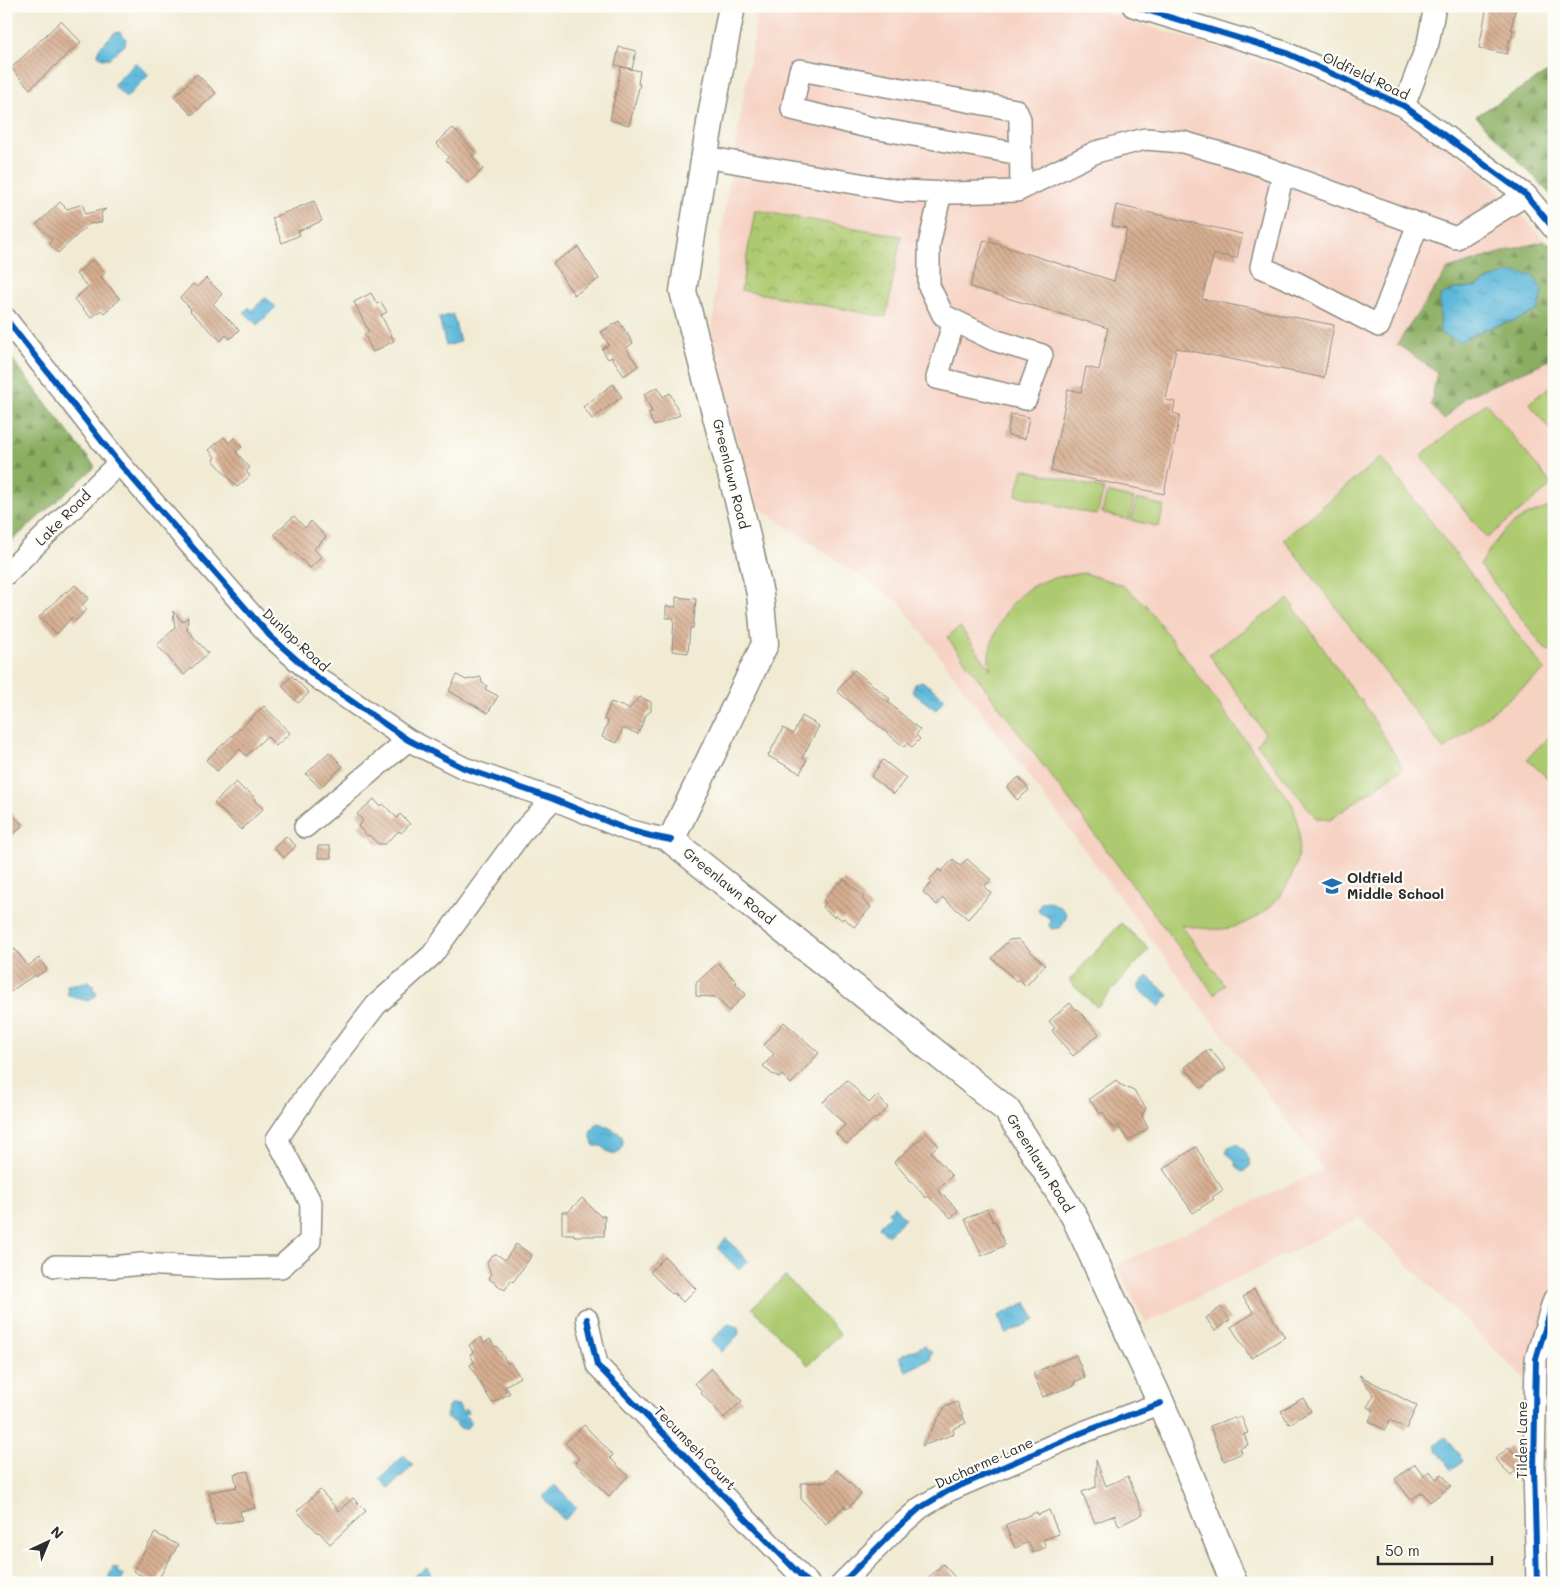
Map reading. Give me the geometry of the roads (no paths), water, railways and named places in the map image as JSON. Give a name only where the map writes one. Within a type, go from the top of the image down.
[{"type":"main road","name":"Greenlawn Road","points":[[732,6],[683,291],[743,519],[760,594],[765,644],[671,840],[1007,1110],[1074,1216],[1161,1403],[1234,1583]]},
{"type":"street","name":"Oldfield Road","points":[[1133,6],[1284,52],[1404,106],[1526,195],[1554,229]]},
{"type":"street","points":[[1404,106],[1428,43],[1435,6]]},
{"type":"street","points":[[1020,154],[868,127],[792,109],[800,70],[1016,110],[1020,119],[1021,189]]},
{"type":"street","points":[[705,156],[900,191],[1017,191],[1096,152],[1145,139],[1183,142],[1254,163],[1456,238],[1526,195]]},
{"type":"street","points":[[1283,174],[1260,267],[1297,283],[1379,326],[1418,224]]},
{"type":"street","points":[[940,192],[929,245],[929,286],[943,315],[994,340],[1042,355],[1026,399],[937,378],[954,321]]},
{"type":"street","name":"Dunlop Road","points":[[6,319],[119,463],[270,636],[315,676],[408,740],[464,768],[554,799],[628,830],[671,840]]},
{"type":"street","name":"Lake Road","points":[[6,574],[119,463]]},
{"type":"street","points":[[305,827],[408,740]]},
{"type":"street","points":[[54,1266],[113,1267],[141,1264],[220,1268],[281,1267],[310,1241],[311,1203],[277,1139],[308,1092],[376,1005],[432,955],[521,833],[554,799]]},
{"type":"street","name":"Tilden Lane","points":[[1537,1583],[1534,1468],[1536,1359],[1554,1300]]},
{"type":"street","name":"Tecumseh Court","points":[[587,1319],[597,1365],[808,1583]]},
{"type":"street","name":"Ducharme Lane","points":[[842,1583],[920,1508],[948,1491],[1081,1434],[1161,1403]]},
{"type":"water","points":[[120,32],[126,38],[125,45],[110,58],[102,59],[98,55],[99,48],[114,33]]},
{"type":"water","points":[[136,62],[149,75],[126,98],[113,85]]},
{"type":"water","points":[[1514,272],[1533,276],[1543,291],[1538,310],[1519,319],[1485,329],[1459,342],[1440,333],[1440,297],[1454,289],[1476,287],[1492,278]]},
{"type":"water","points":[[266,297],[276,307],[257,325],[244,312],[249,307],[252,310]]},
{"type":"water","points":[[453,314],[460,342],[446,346],[439,318]]},
{"type":"water","points":[[922,681],[945,698],[936,710],[912,692],[915,684]]},
{"type":"water","points":[[1048,901],[1065,911],[1066,918],[1060,928],[1051,929],[1048,917],[1039,912],[1038,909],[1042,902]]},
{"type":"water","points":[[1147,976],[1169,995],[1159,1007],[1137,987]]},
{"type":"water","points":[[88,980],[94,986],[92,988],[96,991],[97,995],[88,1001],[68,996],[67,985]]},
{"type":"water","points":[[600,1123],[621,1134],[623,1145],[617,1154],[609,1153],[602,1146],[594,1146],[591,1133],[594,1127]]},
{"type":"water","points":[[1236,1144],[1244,1150],[1251,1165],[1243,1172],[1226,1152],[1228,1147]]},
{"type":"water","points":[[894,1206],[905,1219],[889,1234],[885,1234],[879,1228],[890,1215],[888,1212]]},
{"type":"water","points":[[726,1238],[748,1261],[739,1270],[717,1248]]},
{"type":"water","points":[[1027,1302],[1035,1320],[1006,1334],[998,1316]]},
{"type":"water","points":[[728,1324],[738,1327],[739,1334],[722,1352],[711,1341]]},
{"type":"water","points":[[925,1345],[932,1354],[929,1355],[931,1359],[906,1371],[899,1357]]},
{"type":"water","points":[[452,1404],[459,1405],[462,1412],[465,1409],[467,1410],[468,1413],[464,1414],[470,1421],[470,1424],[466,1429],[459,1428],[454,1422],[446,1418],[448,1407]]},
{"type":"water","points":[[1446,1437],[1463,1461],[1451,1470],[1435,1445]]},
{"type":"water","points":[[404,1455],[414,1465],[389,1488],[380,1479]]},
{"type":"water","points":[[555,1485],[577,1508],[564,1520],[542,1497]]},
{"type":"water","points":[[113,1567],[118,1569],[117,1572],[124,1575],[121,1583],[106,1583]]},
{"type":"water","points":[[427,1568],[434,1580],[430,1583],[403,1583]]},
{"type":"place","name":"Oldfield Middle School","points":[[1332,886]]}]
